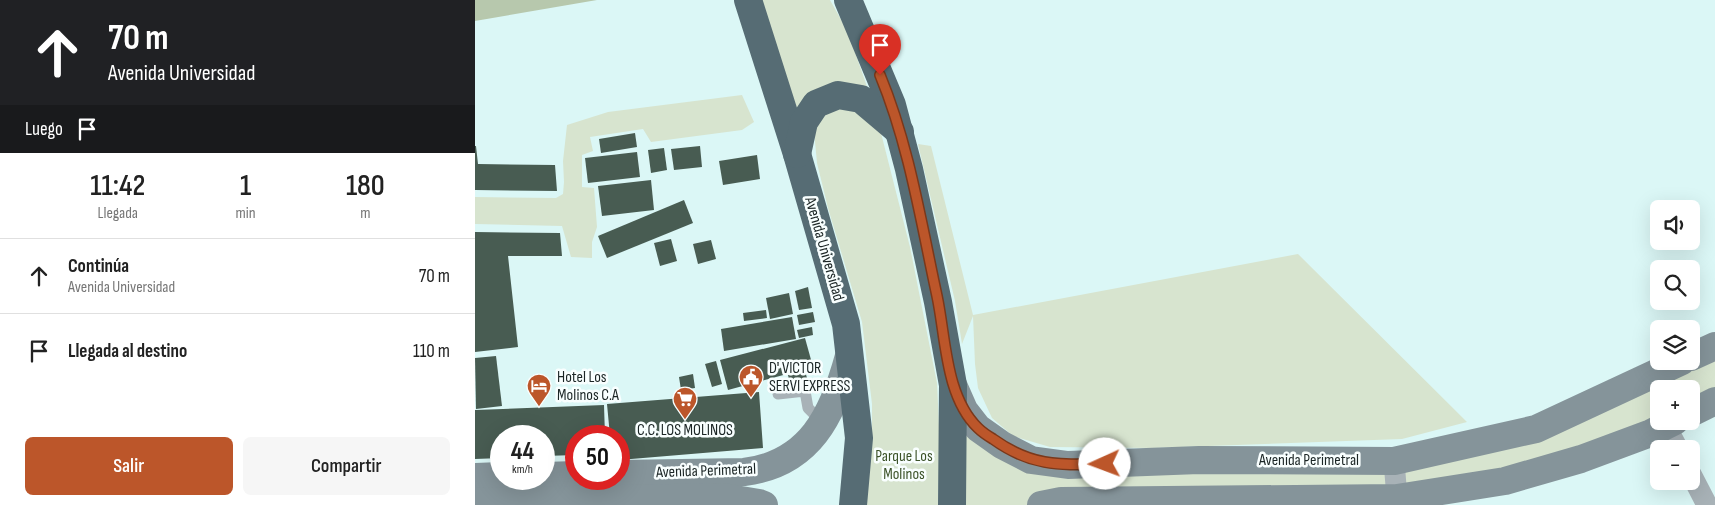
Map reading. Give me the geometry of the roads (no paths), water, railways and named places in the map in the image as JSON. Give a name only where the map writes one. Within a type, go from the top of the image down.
[{"type":"highway","name":"Avenida Universidad","points":[[748,0],[797,154],[846,324],[859,438],[853,505]]},
{"type":"highway","points":[[849,0],[892,105],[900,132],[938,302],[953,385],[952,505]]},
{"type":"highway","points":[[797,154],[804,122],[816,104],[838,95],[861,99],[900,132]]},
{"type":"main road","points":[[1700,353],[1715,346]]},
{"type":"main road","name":"Avenida Perimetral","points":[[630,474],[744,472],[760,470],[788,458],[810,441],[823,423],[841,388],[849,356]]},
{"type":"main road","name":"Avenida Perimetral","points":[[953,385],[964,410],[978,428],[1002,445],[1031,460],[1068,465],[1199,460],[1394,461],[1536,429],[1663,370]]},
{"type":"main road","points":[[1700,408],[1715,401]]},
{"type":"main road","points":[[1041,505],[1061,500],[1398,501],[1505,481],[1673,432]]},
{"type":"main road","points":[[475,477],[490,476]]},
{"type":"main road","name":"Avenida Perimetral","points":[[475,502],[723,497],[764,505]]},
{"type":"street","points":[[1394,461],[1398,501]]},
{"type":"street","points":[[1699,490],[1707,505]]},
{"type":"lane","points":[[778,394],[805,391],[808,408],[823,423]]},
{"type":"place","name":"D' VICTOR SERVI EXPRESS","points":[[751,398]]},
{"type":"place","name":"Hotel Los Molinos C.A","points":[[539,407]]},
{"type":"place","name":"C.C. LOS MOLINOS","points":[[685,420]]},
{"type":"park label","name":"Parque Los Molinos","points":[[904,465]]}]
